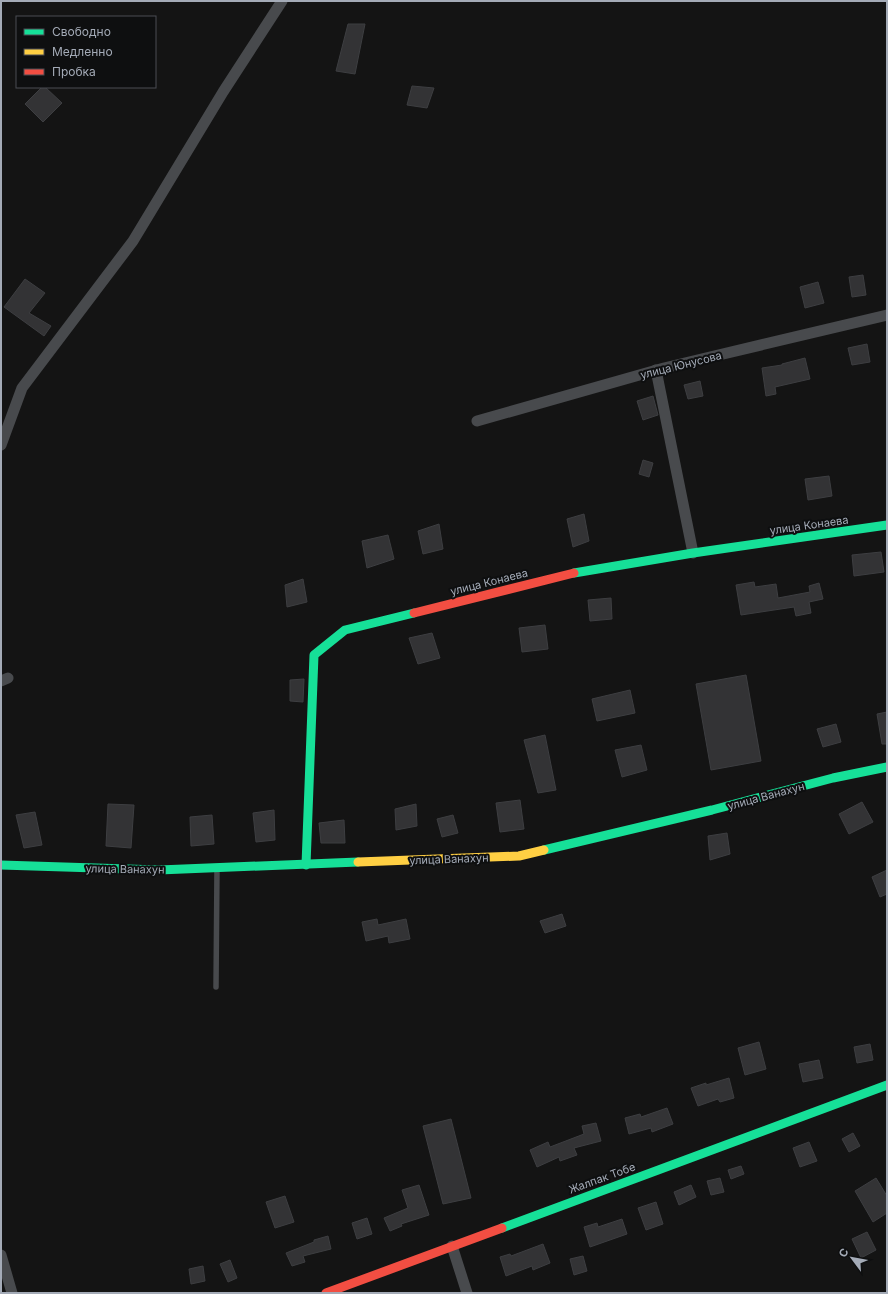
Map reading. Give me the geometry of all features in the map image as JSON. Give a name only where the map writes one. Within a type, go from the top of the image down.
[{"type":"street","points":[[1,445],[22,388],[133,241],[223,92],[282,1]]},
{"type":"street","name":"улица Юнусова","points":[[477,421],[656,370],[887,316]]},
{"type":"street","points":[[656,370],[693,553]]},
{"type":"street","name":"улица Конаева","points":[[306,865],[314,655],[345,630],[568,574],[693,553],[887,526]]},
{"type":"street","name":"улица Ванахун","points":[[1,865],[159,870],[519,856],[712,810],[833,778],[887,767]]},
{"type":"street","name":"Жалпак Тобе","points":[[326,1293],[887,1085]]},
{"type":"street","points":[[452,1246],[467,1293]]},
{"type":"street","points":[[1,1255],[12,1293]]},
{"type":"lane","points":[[216,987],[217,868]]},
{"type":"building","points":[[348,24],[365,24],[355,74],[336,71]]},
{"type":"building","points":[[412,86],[434,88],[427,108],[407,105]]},
{"type":"building","points":[[41,88],[46,88],[62,103],[43,122],[25,104]]},
{"type":"building","points":[[863,275],[866,295],[852,297],[849,277]]},
{"type":"building","points":[[25,279],[45,293],[29,313],[51,326],[44,336],[4,307]]},
{"type":"building","points":[[818,282],[824,303],[805,308],[800,287]]},
{"type":"building","points":[[867,344],[870,362],[852,365],[848,348]]},
{"type":"building","points":[[805,358],[810,379],[775,387],[776,394],[766,396],[762,368],[782,365]]},
{"type":"building","points":[[700,381],[703,396],[688,399],[684,385]]},
{"type":"building","points":[[653,396],[658,415],[643,420],[637,401]]},
{"type":"building","points":[[643,460],[653,463],[649,477],[639,474]]},
{"type":"building","points":[[829,476],[832,496],[808,500],[805,479]]},
{"type":"building","points":[[584,514],[589,541],[573,547],[567,519]]},
{"type":"building","points":[[439,524],[443,549],[423,554],[418,531]]},
{"type":"building","points":[[388,535],[394,559],[367,568],[362,541]]},
{"type":"building","points":[[881,552],[884,572],[854,576],[852,555]]},
{"type":"building","points":[[303,579],[307,602],[287,607],[285,585]]},
{"type":"building","points":[[754,582],[755,587],[776,584],[778,598],[810,592],[809,586],[819,583],[823,599],[809,602],[811,613],[796,616],[794,607],[741,615],[736,585]]},
{"type":"building","points":[[611,598],[612,619],[590,621],[588,600]]},
{"type":"building","points":[[545,625],[548,649],[522,652],[519,628]]},
{"type":"building","points":[[432,633],[440,658],[418,664],[409,638]]},
{"type":"building","points":[[746,675],[761,761],[711,770],[696,684]]},
{"type":"building","points":[[304,679],[303,702],[290,701],[290,680]]},
{"type":"building","points":[[630,690],[635,713],[597,721],[592,699]]},
{"type":"building","points":[[887,712],[887,744],[882,744],[877,714]]},
{"type":"building","points":[[836,724],[841,742],[823,747],[817,729]]},
{"type":"building","points":[[545,735],[556,790],[538,793],[524,740]]},
{"type":"building","points":[[641,745],[647,770],[622,777],[615,750]]},
{"type":"building","points":[[520,800],[524,829],[500,832],[496,803]]},
{"type":"building","points":[[862,802],[873,822],[849,834],[839,814]]},
{"type":"building","points":[[108,804],[134,805],[131,848],[106,846]]},
{"type":"building","points":[[416,804],[417,826],[396,830],[395,809]]},
{"type":"building","points":[[274,810],[275,840],[256,842],[253,813]]},
{"type":"building","points":[[35,812],[42,845],[24,848],[16,815]]},
{"type":"building","points":[[212,815],[214,844],[191,846],[190,817]]},
{"type":"building","points":[[453,815],[458,833],[442,837],[437,819]]},
{"type":"building","points":[[344,820],[345,843],[321,843],[319,823]]},
{"type":"building","points":[[727,833],[730,854],[710,860],[708,836]]},
{"type":"building","points":[[887,870],[887,894],[880,897],[872,877]]},
{"type":"building","points":[[562,914],[566,926],[545,933],[540,921]]},
{"type":"building","points":[[377,919],[378,925],[406,919],[410,939],[389,943],[388,936],[366,941],[362,922]]},
{"type":"building","points":[[759,1042],[766,1069],[745,1075],[738,1048]]},
{"type":"building","points":[[870,1044],[873,1060],[857,1063],[854,1047]]},
{"type":"building","points":[[819,1060],[823,1078],[803,1082],[799,1064]]},
{"type":"building","points":[[729,1078],[734,1098],[720,1102],[718,1099],[698,1106],[691,1088]]},
{"type":"building","points":[[667,1108],[673,1124],[652,1132],[651,1128],[629,1134],[625,1118],[640,1114],[641,1117]]},
{"type":"building","points":[[451,1119],[471,1198],[443,1204],[423,1126]]},
{"type":"building","points":[[596,1123],[601,1141],[574,1148],[577,1155],[560,1161],[559,1157],[537,1167],[530,1150],[548,1142],[550,1147],[584,1134],[582,1126]]},
{"type":"building","points":[[853,1133],[860,1146],[849,1152],[842,1139]]},
{"type":"building","points":[[809,1142],[817,1161],[800,1167],[793,1148]]},
{"type":"building","points":[[741,1166],[744,1174],[731,1179],[728,1170]]},
{"type":"building","points":[[720,1178],[724,1192],[711,1195],[707,1181]]},
{"type":"building","points":[[876,1178],[887,1196],[887,1213],[873,1222],[855,1191]]},
{"type":"building","points":[[419,1185],[429,1215],[401,1224],[402,1226],[390,1231],[384,1218],[408,1208],[402,1190]]},
{"type":"building","points":[[691,1185],[696,1197],[679,1205],[674,1192]]},
{"type":"building","points":[[285,1196],[294,1222],[275,1228],[266,1202]]},
{"type":"building","points":[[656,1202],[663,1224],[646,1230],[638,1208]]},
{"type":"building","points":[[367,1218],[372,1234],[357,1239],[352,1223]]},
{"type":"building","points":[[622,1219],[627,1234],[590,1247],[584,1227],[597,1223],[598,1227]]},
{"type":"building","points":[[867,1232],[876,1250],[861,1258],[852,1239]]},
{"type":"building","points":[[328,1236],[331,1249],[303,1256],[305,1262],[292,1266],[286,1253],[314,1242],[314,1240]]},
{"type":"building","points":[[543,1244],[550,1263],[533,1270],[532,1266],[506,1276],[500,1257],[510,1254],[511,1256]]},
{"type":"building","points":[[583,1256],[587,1271],[574,1275],[570,1259]]},
{"type":"building","points":[[230,1260],[237,1278],[228,1282],[220,1264]]},
{"type":"building","points":[[203,1266],[205,1281],[191,1284],[189,1269]]},
{"type":"traffic: fast","points":[[574,573],[693,553],[887,525]]},
{"type":"traffic: fast","points":[[306,865],[314,655],[345,630],[414,613]]},
{"type":"traffic: fast","points":[[544,850],[712,810],[833,778],[887,767]]},
{"type":"traffic: fast","points":[[1,865],[159,870],[358,862]]},
{"type":"traffic: fast","points":[[502,1228],[887,1085]]},
{"type":"traffic: slow","points":[[358,862],[519,856],[544,850]]},
{"type":"traffic: jam","points":[[414,613],[574,573]]},
{"type":"traffic: jam","points":[[326,1293],[502,1228]]}]
